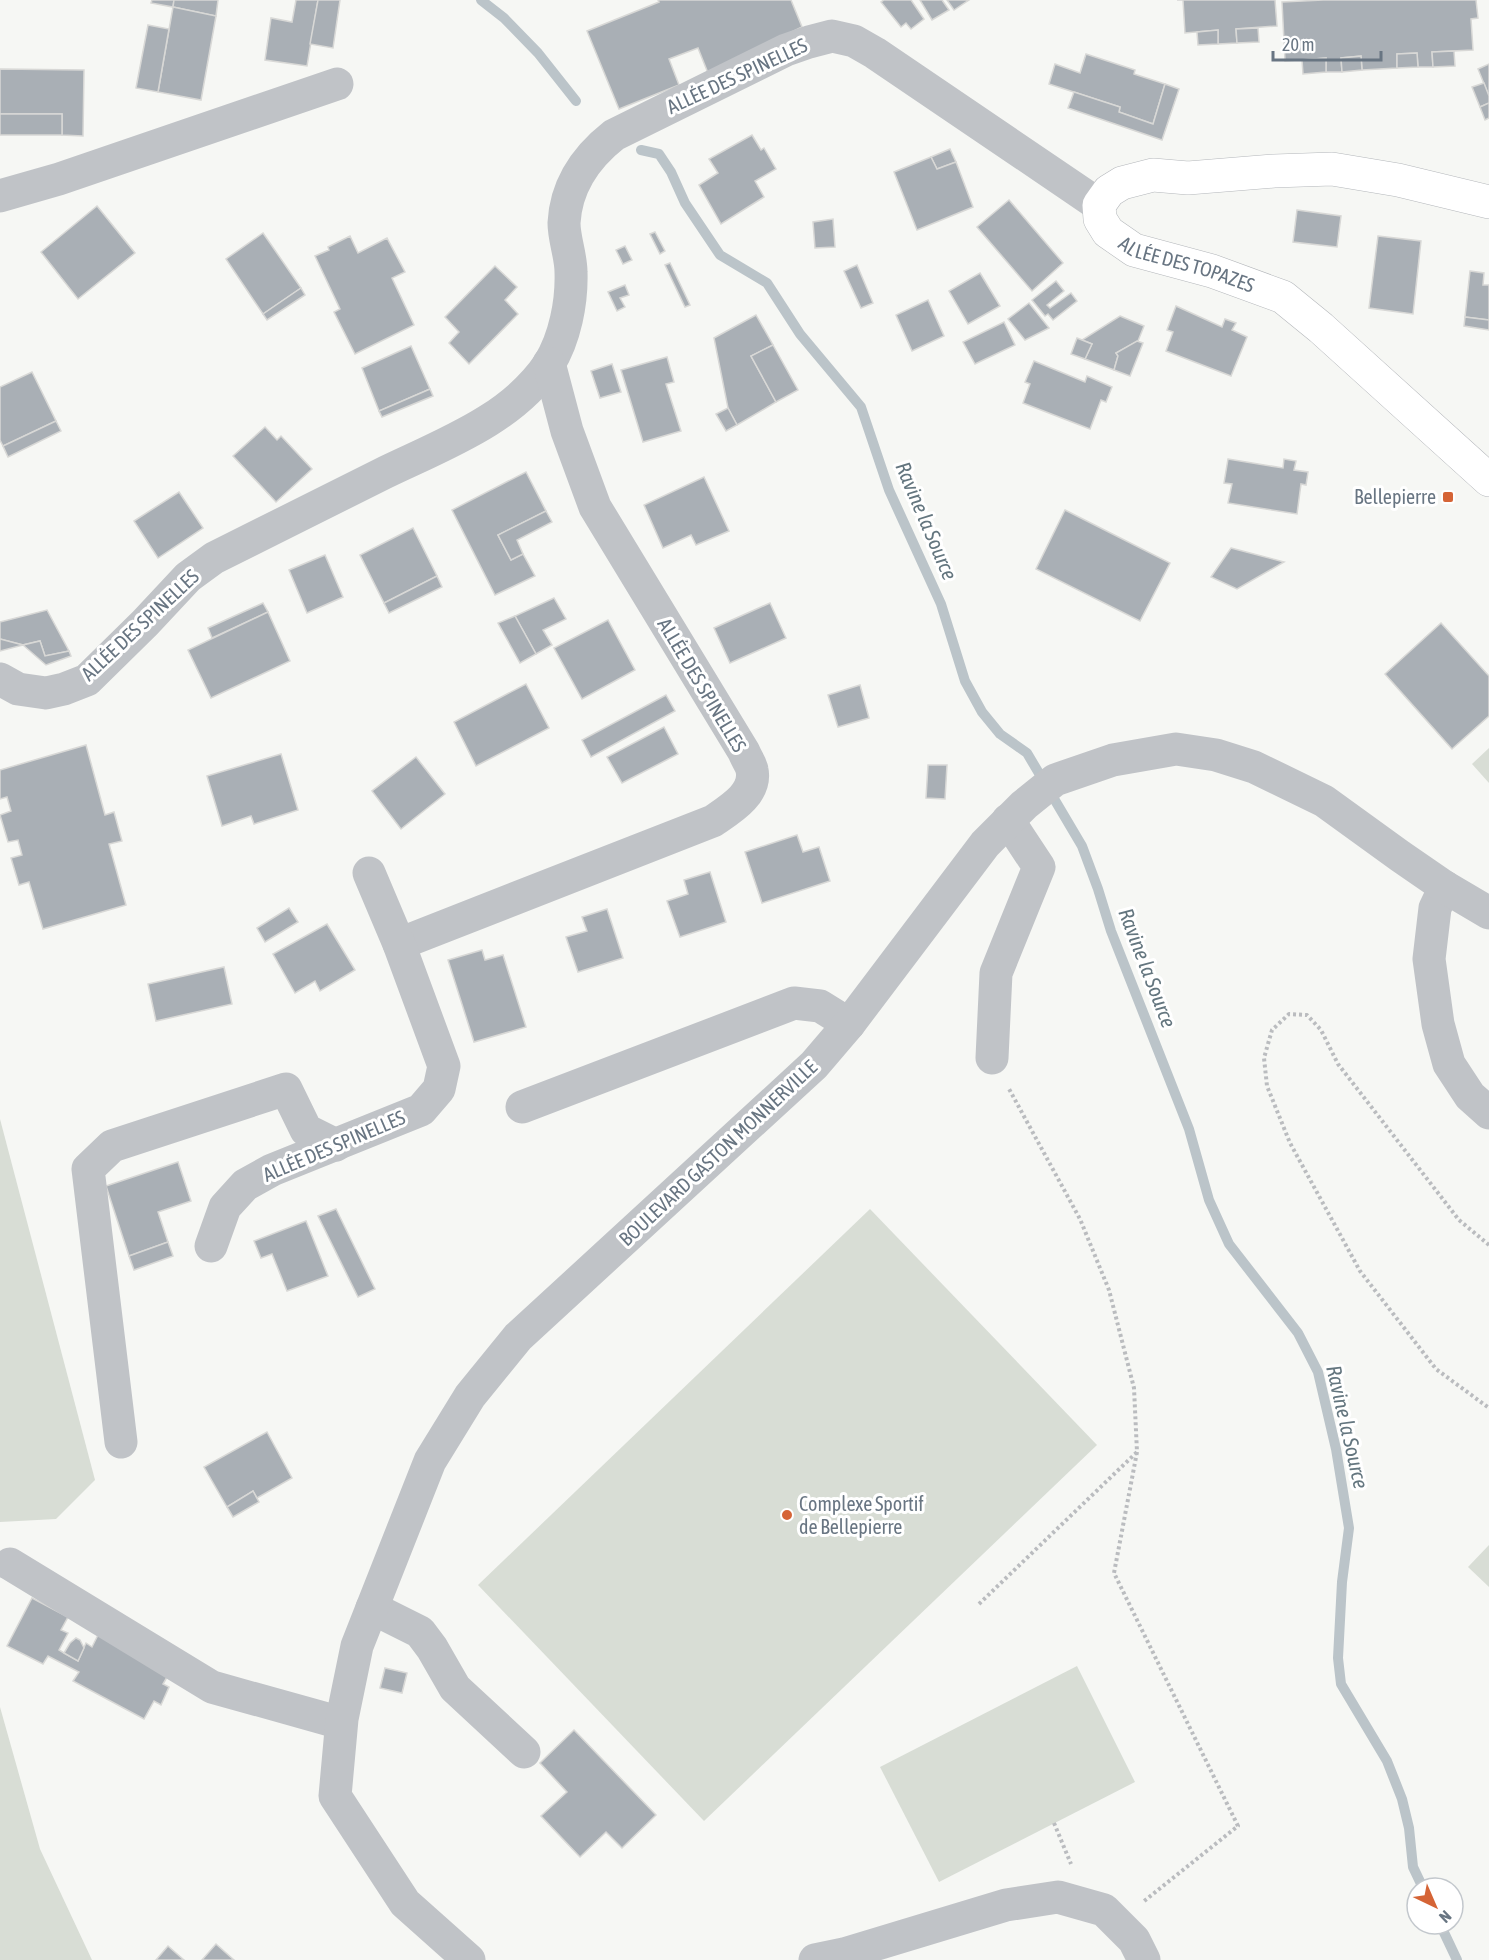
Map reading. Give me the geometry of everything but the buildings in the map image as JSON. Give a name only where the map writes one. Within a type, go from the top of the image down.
[{"type":"main road","points":[[1099,205],[1109,191],[1122,183],[1153,175],[1188,178],[1332,169],[1398,180],[1489,202]]},
{"type":"main road","name":"ALLÉE DES TOPAZES","points":[[1099,205],[1100,219],[1108,232],[1134,250],[1212,271],[1283,297],[1322,328],[1489,480]]},
{"type":"street","name":"ALLÉE DES SPINELLES","points":[[0,679],[18,689],[46,693],[87,680],[188,577],[214,558],[488,422],[536,380],[549,363],[560,340],[567,316],[571,272],[564,223],[570,195],[579,171],[594,151],[614,135],[786,50],[832,36],[854,41],[875,52],[1099,205]]},
{"type":"street","points":[[0,196],[59,179],[337,84]]},
{"type":"street","name":"ALLÉE DES SPINELLES","points":[[399,944],[713,821],[734,806],[750,789],[752,771],[744,752],[595,507],[567,430],[549,363]]},
{"type":"street","name":"BOULEVARD GASTON MONNERVILLE","points":[[469,1960],[405,1903],[335,1796],[341,1723],[357,1646],[430,1461],[470,1396],[518,1337],[814,1065],[849,1024],[985,844],[1016,813],[1055,780],[1113,760],[1176,749],[1216,755],[1254,768],[1324,801],[1445,887],[1489,913]]},
{"type":"street","points":[[992,1058],[996,973],[1039,867],[1016,813]]},
{"type":"street","name":"ALLÉE DES SPINELLES","points":[[211,1245],[225,1207],[244,1185],[272,1170],[421,1110],[439,1089],[444,1066],[399,944],[369,873]]},
{"type":"street","points":[[1445,887],[1435,908],[1429,959],[1438,1024],[1449,1064],[1470,1096],[1489,1113]]},
{"type":"street","points":[[522,1107],[794,1003],[820,1006],[849,1024]]},
{"type":"street","points":[[122,1442],[88,1169],[112,1146],[286,1089],[306,1130],[336,1145]]},
{"type":"street","points":[[10,1564],[212,1687],[341,1723]]},
{"type":"street","points":[[372,1608],[420,1632],[455,1688],[524,1752]]},
{"type":"street","points":[[815,1960],[844,1954],[1006,1905],[1058,1897],[1104,1910],[1134,1940],[1144,1960]]},
{"type":"path","points":[[1489,1245],[1459,1220],[1338,1064],[1321,1030],[1307,1015],[1289,1014],[1272,1030],[1264,1058],[1267,1086],[1290,1143],[1360,1271],[1436,1369],[1489,1408]]},
{"type":"path","points":[[992,1058],[1080,1219],[1109,1290],[1134,1388],[1137,1452],[1114,1573],[1238,1827],[1116,1922]]},
{"type":"path","points":[[979,1604],[1137,1452]]},
{"type":"shaded area","points":[[1489,748],[1489,783],[1472,764]]},
{"type":"shaded area","points":[[0,1119],[95,1480],[56,1519],[0,1522]]},
{"type":"shaded area","name":"Complexe Sportif de Bellepierre","points":[[870,1209],[1097,1445],[704,1821],[478,1585]]},
{"type":"shaded area","points":[[1489,1545],[1489,1587],[1468,1567]]},
{"type":"shaded area","points":[[1077,1666],[1135,1782],[939,1882],[880,1767]]},
{"type":"shaded area","points":[[0,1707],[40,1849],[92,1960],[0,1960]]},
{"type":"waterway","name":"Ravine la Source","points":[[481,0],[504,18],[538,53],[576,101]]},
{"type":"waterway","name":"Ravine la Source","points":[[641,150],[659,154],[671,172],[685,203],[720,255],[767,283],[800,334],[861,407],[889,490],[941,604],[965,681],[982,712],[1000,734],[1027,753],[1082,846],[1111,931],[1189,1129],[1209,1200],[1229,1244],[1298,1333],[1318,1372],[1336,1449],[1349,1528],[1342,1582],[1338,1658],[1341,1684],[1387,1761],[1402,1799],[1409,1828],[1413,1867],[1417,1876]]},
{"type":"waterway","name":"Ravine la Source","points":[[1446,1936],[1457,1960]]},
{"type":"place","name":"Bellepierre","points":[[1448,497]]},
{"type":"place","name":"Complexe Sportif de Bellepierre","points":[[787,1515]]}]
